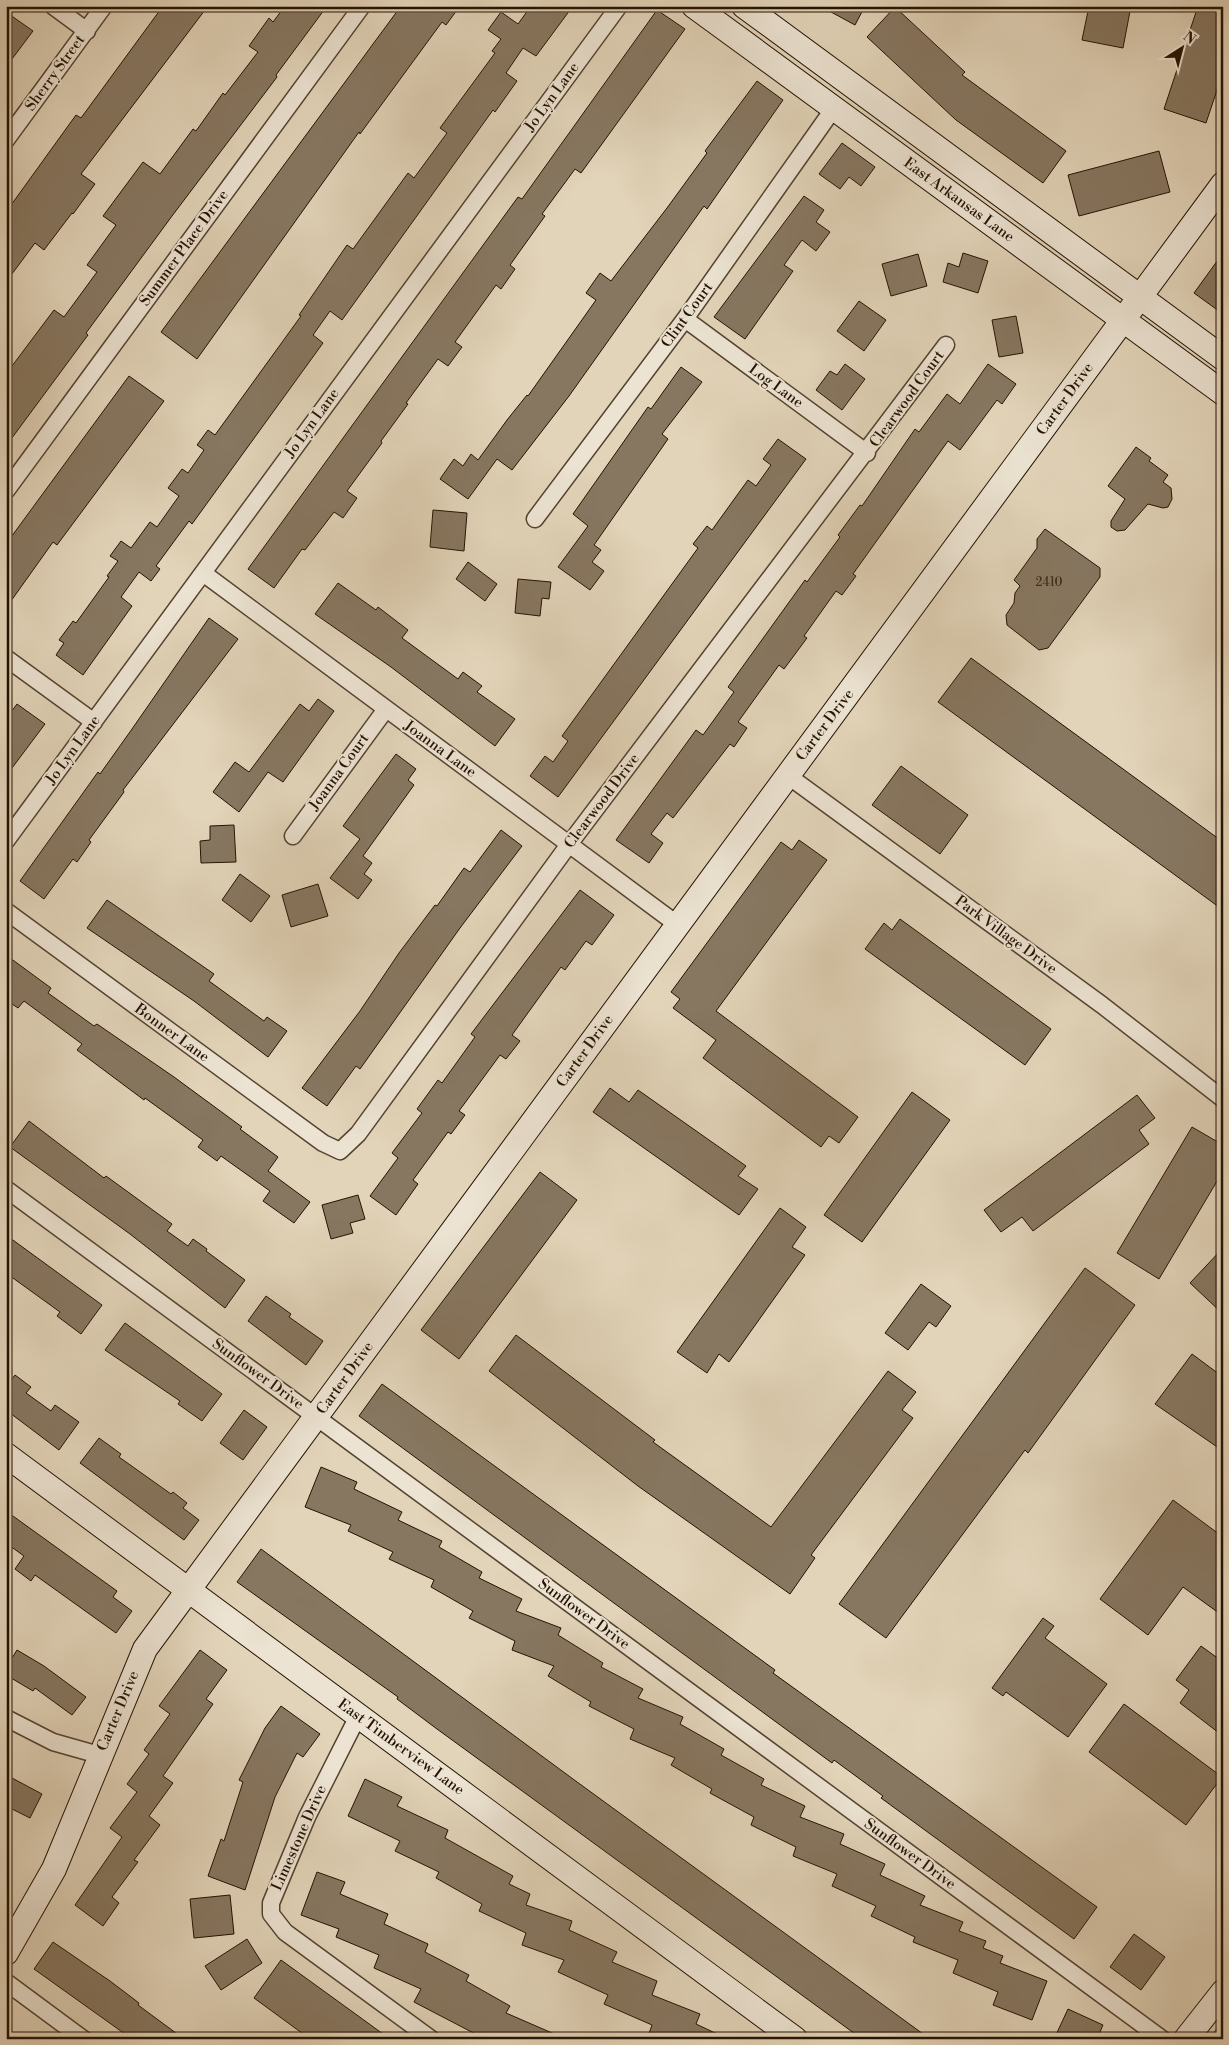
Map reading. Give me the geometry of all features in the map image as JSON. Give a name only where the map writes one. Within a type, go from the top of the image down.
[{"type":"street","points":[[53,6],[87,31]]},
{"type":"street","name":"Sherry Street","points":[[6,140],[104,6]]},
{"type":"street","name":"Summer Place Drive","points":[[6,491],[362,6]]},
{"type":"street","name":"Jo Lyn Lane","points":[[6,841],[619,6]]},
{"type":"street","name":"East Arkansas Lane","points":[[694,6],[1223,393]]},
{"type":"street","name":"East Arkansas Lane","points":[[744,6],[1223,358]]},
{"type":"street","name":"Clint Court","points":[[535,519],[685,319],[834,108]]},
{"type":"street","name":"Carter Drive","points":[[6,1953],[54,1869],[99,1755],[145,1649],[1223,184]]},
{"type":"street","name":"Log Lane","points":[[685,319],[867,453]]},
{"type":"street","name":"Clearwood Court","points":[[867,453],[946,345]]},
{"type":"street","name":"Clearwood Drive","points":[[340,1151],[358,1134],[570,844],[867,453]]},
{"type":"street","name":"Joanna Lane","points":[[202,573],[678,925]]},
{"type":"street","points":[[6,658],[94,722]]},
{"type":"street","name":"Joanna Court","points":[[293,836],[386,709]]},
{"type":"street","name":"Park Village Drive","points":[[787,775],[1102,1005],[1223,1099]]},
{"type":"street","name":"Bonner Lane","points":[[6,911],[323,1143],[340,1151]]},
{"type":"street","name":"Sunflower Drive","points":[[6,1189],[1162,2039]]},
{"type":"street","name":"East Timberview Lane","points":[[6,1456],[795,2039]]},
{"type":"street","name":"Limestone Drive","points":[[358,1716],[307,1817],[271,1903],[271,1914],[285,1932],[431,2039]]},
{"type":"street","points":[[6,1718],[53,1742],[99,1755]]},
{"type":"street","points":[[6,1982],[83,2039]]},
{"type":"street","points":[[1186,2039],[1223,1992]]},
{"type":"shaded area","points":[[1223,2020],[1223,2039],[1209,2039]]},
{"type":"building","points":[[163,6],[208,6],[81,174],[95,184],[44,250],[35,243],[6,282],[6,212],[76,115],[81,118]]},
{"type":"building","points":[[285,6],[327,6],[276,75],[277,77],[86,333],[88,335],[6,446],[6,374],[54,310],[64,317],[97,272],[87,265],[116,225],[103,216],[143,162],[160,174],[193,129],[196,131],[223,93],[225,95],[258,52],[249,46],[269,18],[273,22]]},
{"type":"building","points":[[401,6],[460,6],[446,25],[442,22],[360,134],[359,132],[197,359],[161,332]]},
{"type":"building","points":[[531,6],[573,6],[536,56],[523,48],[506,73],[517,81],[495,112],[493,110],[342,320],[330,311],[313,335],[323,343],[192,524],[189,521],[156,566],[160,569],[151,581],[139,572],[121,597],[132,606],[83,675],[56,655],[64,643],[59,640],[73,621],[76,623],[109,577],[107,576],[118,561],[110,556],[121,541],[131,548],[150,522],[157,527],[179,496],[168,488],[182,469],[188,473],[204,450],[197,445],[208,430],[215,435],[301,316],[299,315],[347,245],[353,249],[408,173],[414,178],[447,133],[440,128],[495,53],[492,51],[501,39],[488,30],[501,12],[518,24]]},
{"type":"building","points":[[820,6],[865,6],[855,25]]},
{"type":"building","points":[[1089,6],[1131,6],[1123,48],[1082,40]]},
{"type":"building","points":[[1198,6],[1223,6],[1223,72],[1206,123],[1164,109]]},
{"type":"building","points":[[895,7],[965,72],[962,75],[1066,151],[1043,183],[956,120],[867,37]]},
{"type":"building","points":[[657,10],[685,29],[581,173],[575,169],[542,214],[545,216],[510,265],[515,269],[501,289],[496,285],[455,342],[462,347],[448,366],[438,359],[406,403],[408,404],[381,441],[382,443],[347,491],[357,498],[343,518],[334,512],[305,550],[302,549],[274,588],[248,569],[518,197],[522,199]]},
{"type":"building","points":[[6,12],[33,31],[6,67]]},
{"type":"building","points":[[757,81],[783,100],[707,209],[704,206],[569,396],[512,470],[497,459],[468,499],[440,479],[454,459],[463,466],[471,454],[478,460],[507,420],[528,396],[596,300],[586,293],[600,273],[611,281],[667,208],[707,153],[705,151]]},
{"type":"building","points":[[842,143],[875,167],[861,186],[849,177],[840,189],[819,174]]},
{"type":"building","points":[[1159,151],[1170,192],[1079,216],[1068,175]]},
{"type":"building","points":[[804,196],[824,210],[816,222],[830,232],[816,251],[802,240],[784,265],[793,271],[745,339],[714,317]]},
{"type":"building","points":[[963,253],[988,261],[978,293],[943,282],[948,263],[959,267]]},
{"type":"building","points":[[1223,253],[1223,314],[1194,293]]},
{"type":"building","points":[[918,254],[927,286],[891,296],[882,264]]},
{"type":"building","points":[[859,301],[886,320],[864,351],[837,331]]},
{"type":"building","points":[[1016,316],[1023,353],[999,357],[992,320]]},
{"type":"building","points":[[845,364],[865,379],[842,410],[816,390],[830,371],[837,375]]},
{"type":"building","points":[[988,364],[1016,384],[1002,404],[997,400],[960,450],[948,441],[853,574],[856,576],[842,595],[836,591],[804,636],[807,638],[784,669],[779,665],[738,722],[747,728],[734,747],[730,744],[673,818],[667,813],[651,834],[663,843],[649,863],[616,840],[696,730],[703,735],[734,692],[728,687],[805,580],[807,582],[840,537],[838,535],[860,505],[862,506],[915,429],[919,432],[947,394],[960,404]]},
{"type":"building","points":[[681,367],[702,382],[662,434],[668,439],[594,545],[601,550],[592,562],[604,571],[590,590],[558,567],[588,526],[573,514],[648,407],[651,409]]},
{"type":"building","points":[[129,376],[164,401],[57,545],[53,542],[6,608],[6,544]]},
{"type":"building","points":[[778,439],[806,459],[558,797],[530,776],[545,756],[553,762],[568,741],[562,736],[698,548],[693,544],[707,526],[712,530],[748,480],[756,486],[771,465],[763,459]]},
{"type":"building","points":[[1136,447],[1151,458],[1149,461],[1168,475],[1163,482],[1171,488],[1172,499],[1168,507],[1163,508],[1148,504],[1125,530],[1117,531],[1111,527],[1111,521],[1125,499],[1108,486]]},
{"type":"building","points":[[433,510],[467,513],[464,551],[430,547]]},
{"type":"building","points":[[1045,529],[1100,568],[1100,577],[1048,648],[1039,650],[1007,625],[1006,615],[1014,603],[1015,593],[1020,586],[1014,580],[1037,548],[1037,539]]},
{"type":"building","points":[[468,562],[497,584],[485,601],[456,579]]},
{"type":"building","points":[[518,579],[551,582],[549,599],[542,598],[540,616],[515,613]]},
{"type":"building","points":[[338,583],[376,610],[378,607],[408,630],[402,638],[458,679],[463,672],[482,686],[477,692],[515,719],[495,746],[391,667],[315,614]]},
{"type":"building","points":[[209,618],[238,639],[123,790],[124,792],[89,840],[91,842],[77,862],[73,859],[44,899],[20,881],[98,772],[100,774]]},
{"type":"building","points":[[971,658],[1223,842],[1223,910],[938,702]]},
{"type":"building","points":[[318,699],[334,711],[283,782],[268,772],[239,812],[213,792],[235,762],[249,772],[300,704],[309,711]]},
{"type":"building","points":[[17,704],[45,724],[6,776],[6,719]]},
{"type":"building","points":[[396,754],[416,769],[408,780],[414,785],[363,856],[372,863],[364,874],[372,880],[358,899],[330,878],[360,839],[343,826]]},
{"type":"building","points":[[901,766],[968,815],[940,854],[872,805]]},
{"type":"building","points":[[234,825],[236,862],[201,863],[200,841],[210,840],[210,826]]},
{"type":"building","points":[[501,830],[522,846],[460,928],[360,1069],[356,1066],[327,1106],[302,1088],[360,1011],[399,953],[435,905],[437,906],[464,868],[470,872]]},
{"type":"building","points":[[799,840],[827,860],[716,1011],[858,1117],[839,1143],[829,1136],[821,1147],[703,1058],[716,1040],[673,1008],[680,999],[671,992],[781,842],[792,850]]},
{"type":"building","points":[[240,874],[270,896],[251,922],[222,900]]},
{"type":"building","points":[[318,884],[328,916],[291,927],[282,895]]},
{"type":"building","points":[[580,890],[614,915],[592,945],[586,941],[565,970],[561,967],[512,1035],[520,1041],[506,1059],[500,1055],[459,1111],[465,1115],[451,1134],[448,1132],[413,1180],[418,1184],[396,1215],[370,1196],[398,1158],[392,1153],[422,1113],[417,1109],[438,1080],[442,1083],[475,1037],[471,1034]]},
{"type":"building","points":[[107,900],[214,974],[209,981],[264,1021],[267,1017],[287,1031],[268,1057],[194,1001],[87,928]]},
{"type":"building","points":[[900,919],[1051,1029],[1025,1065],[865,949],[884,923],[892,930]]},
{"type":"building","points":[[6,955],[51,988],[48,993],[94,1026],[97,1024],[174,1077],[242,1127],[240,1129],[278,1157],[268,1171],[310,1202],[294,1223],[263,1201],[270,1191],[221,1156],[217,1161],[198,1147],[203,1140],[145,1098],[144,1100],[77,1050],[82,1044],[24,1001],[18,1008],[6,1000]]},
{"type":"building","points":[[610,1088],[629,1102],[638,1090],[746,1166],[738,1176],[758,1189],[739,1215],[593,1112]]},
{"type":"building","points":[[912,1092],[950,1120],[862,1242],[824,1215]]},
{"type":"building","points":[[1137,1095],[1155,1118],[1139,1130],[1149,1144],[1033,1231],[1022,1217],[1001,1232],[984,1210]]},
{"type":"building","points":[[29,1121],[104,1178],[106,1176],[172,1224],[167,1231],[188,1246],[193,1239],[245,1280],[225,1308],[130,1234],[10,1147]]},
{"type":"building","points":[[1192,1127],[1223,1145],[1223,1171],[1159,1279],[1117,1253]]},
{"type":"building","points":[[540,1172],[577,1200],[459,1359],[421,1330]]},
{"type":"building","points":[[358,1195],[365,1219],[350,1223],[353,1233],[331,1239],[322,1205]]},
{"type":"building","points":[[780,1208],[806,1227],[792,1247],[805,1255],[729,1362],[719,1354],[707,1373],[677,1352]]},
{"type":"building","points":[[6,1235],[102,1305],[81,1334],[57,1316],[60,1312],[6,1273]]},
{"type":"building","points":[[1223,1248],[1223,1314],[1190,1283]]},
{"type":"building","points":[[1085,1268],[1135,1305],[1028,1453],[1025,1450],[886,1638],[839,1604]]},
{"type":"building","points":[[921,1284],[951,1306],[936,1327],[929,1322],[908,1350],[885,1333]]},
{"type":"building","points":[[266,1296],[291,1314],[289,1317],[323,1341],[306,1365],[248,1321]]},
{"type":"building","points":[[125,1323],[222,1394],[202,1421],[178,1404],[180,1401],[105,1350]]},
{"type":"building","points":[[516,1335],[655,1440],[653,1442],[771,1527],[888,1371],[916,1392],[902,1410],[913,1418],[811,1555],[815,1558],[790,1594],[638,1486],[489,1371]]},
{"type":"building","points":[[1192,1354],[1223,1377],[1223,1451],[1155,1404]]},
{"type":"building","points":[[15,1375],[31,1387],[26,1393],[51,1411],[55,1405],[79,1422],[59,1450],[6,1410],[6,1387]]},
{"type":"building","points":[[382,1384],[775,1670],[773,1673],[1097,1907],[1074,1939],[881,1798],[883,1796],[834,1760],[832,1763],[359,1416]]},
{"type":"building","points":[[244,1410],[267,1427],[243,1460],[220,1443]]},
{"type":"building","points":[[99,1438],[121,1454],[119,1457],[171,1494],[173,1492],[187,1503],[183,1508],[199,1520],[184,1540],[80,1463]]},
{"type":"building","points":[[321,1467],[357,1482],[354,1489],[402,1512],[398,1520],[442,1541],[439,1547],[482,1572],[479,1578],[522,1599],[516,1611],[561,1628],[558,1635],[603,1663],[601,1667],[643,1689],[638,1698],[683,1717],[680,1724],[724,1749],[721,1755],[764,1779],[761,1785],[805,1806],[800,1817],[844,1834],[840,1844],[885,1864],[880,1875],[925,1896],[920,1905],[963,1922],[959,1931],[986,1941],[983,1948],[1003,1956],[1000,1963],[1047,1981],[1032,2020],[993,2005],[998,1992],[953,1973],[958,1960],[913,1942],[915,1937],[871,1916],[876,1906],[832,1886],[837,1874],[793,1856],[796,1847],[751,1825],[754,1817],[710,1793],[712,1789],[671,1765],[675,1758],[630,1739],[634,1729],[589,1706],[591,1702],[548,1676],[554,1666],[512,1650],[515,1641],[469,1618],[473,1611],[431,1587],[434,1580],[389,1559],[393,1552],[348,1531],[351,1525],[305,1507]]},
{"type":"building","points":[[1173,1500],[1223,1537],[1223,1616],[1183,1587],[1148,1635],[1100,1599]]},
{"type":"building","points":[[6,1511],[117,1591],[113,1597],[132,1611],[116,1633],[35,1575],[31,1581],[15,1569],[24,1556],[6,1543]]},
{"type":"building","points":[[261,1549],[930,2039],[862,2039],[437,1729],[397,1699],[398,1697],[237,1582]]},
{"type":"building","points":[[1043,1618],[1054,1626],[1045,1638],[1107,1684],[1068,1737],[1006,1692],[1003,1696],[992,1688]]},
{"type":"building","points":[[1201,1646],[1223,1662],[1223,1736],[1180,1703],[1189,1690],[1176,1680]]},
{"type":"building","points":[[17,1650],[44,1666],[86,1697],[72,1715],[35,1688],[33,1691],[6,1675],[6,1668]]},
{"type":"building","points":[[200,1650],[227,1670],[206,1699],[213,1704],[163,1776],[173,1783],[149,1816],[160,1825],[134,1860],[138,1862],[112,1897],[119,1903],[103,1926],[75,1905],[122,1837],[110,1828],[137,1792],[127,1784],[149,1754],[144,1750],[170,1714],[159,1706]]},
{"type":"building","points":[[1124,1704],[1222,1777],[1186,1825],[1089,1752]]},
{"type":"building","points":[[281,1706],[320,1734],[303,1757],[297,1753],[275,1797],[245,1890],[208,1876],[221,1839],[224,1841],[243,1782],[239,1780],[265,1728]]},
{"type":"building","points":[[12,1778],[42,1794],[30,1818],[6,1806],[6,1790]]},
{"type":"building","points":[[365,1779],[402,1797],[397,1806],[448,1830],[445,1838],[513,1876],[509,1884],[530,1894],[526,1905],[572,1921],[569,1930],[617,1952],[612,1962],[657,1981],[652,1995],[700,2014],[696,2024],[728,2039],[647,2039],[652,2025],[604,2004],[608,1995],[558,1972],[564,1960],[522,1945],[526,1933],[479,1911],[482,1904],[436,1878],[439,1872],[395,1851],[400,1841],[348,1816]]},
{"type":"building","points":[[317,1872],[345,1882],[340,1894],[388,1914],[384,1924],[428,1944],[425,1952],[469,1975],[466,1981],[510,2006],[506,2013],[566,2039],[485,2039],[414,2002],[421,1989],[374,1968],[379,1955],[336,1937],[339,1929],[301,1915]]},
{"type":"building","points":[[230,1895],[234,1934],[194,1938],[190,1899]]},
{"type":"building","points":[[1134,1934],[1165,1957],[1141,1990],[1110,1967]]},
{"type":"building","points":[[247,1939],[262,1963],[221,1990],[205,1966]]},
{"type":"building","points":[[53,1942],[110,1981],[139,2003],[138,2005],[184,2039],[132,2039],[34,1969]]},
{"type":"building","points":[[281,1960],[390,2039],[310,2039],[254,1998]]},
{"type":"building","points":[[1068,2009],[1103,2025],[1097,2039],[1054,2039]]}]
